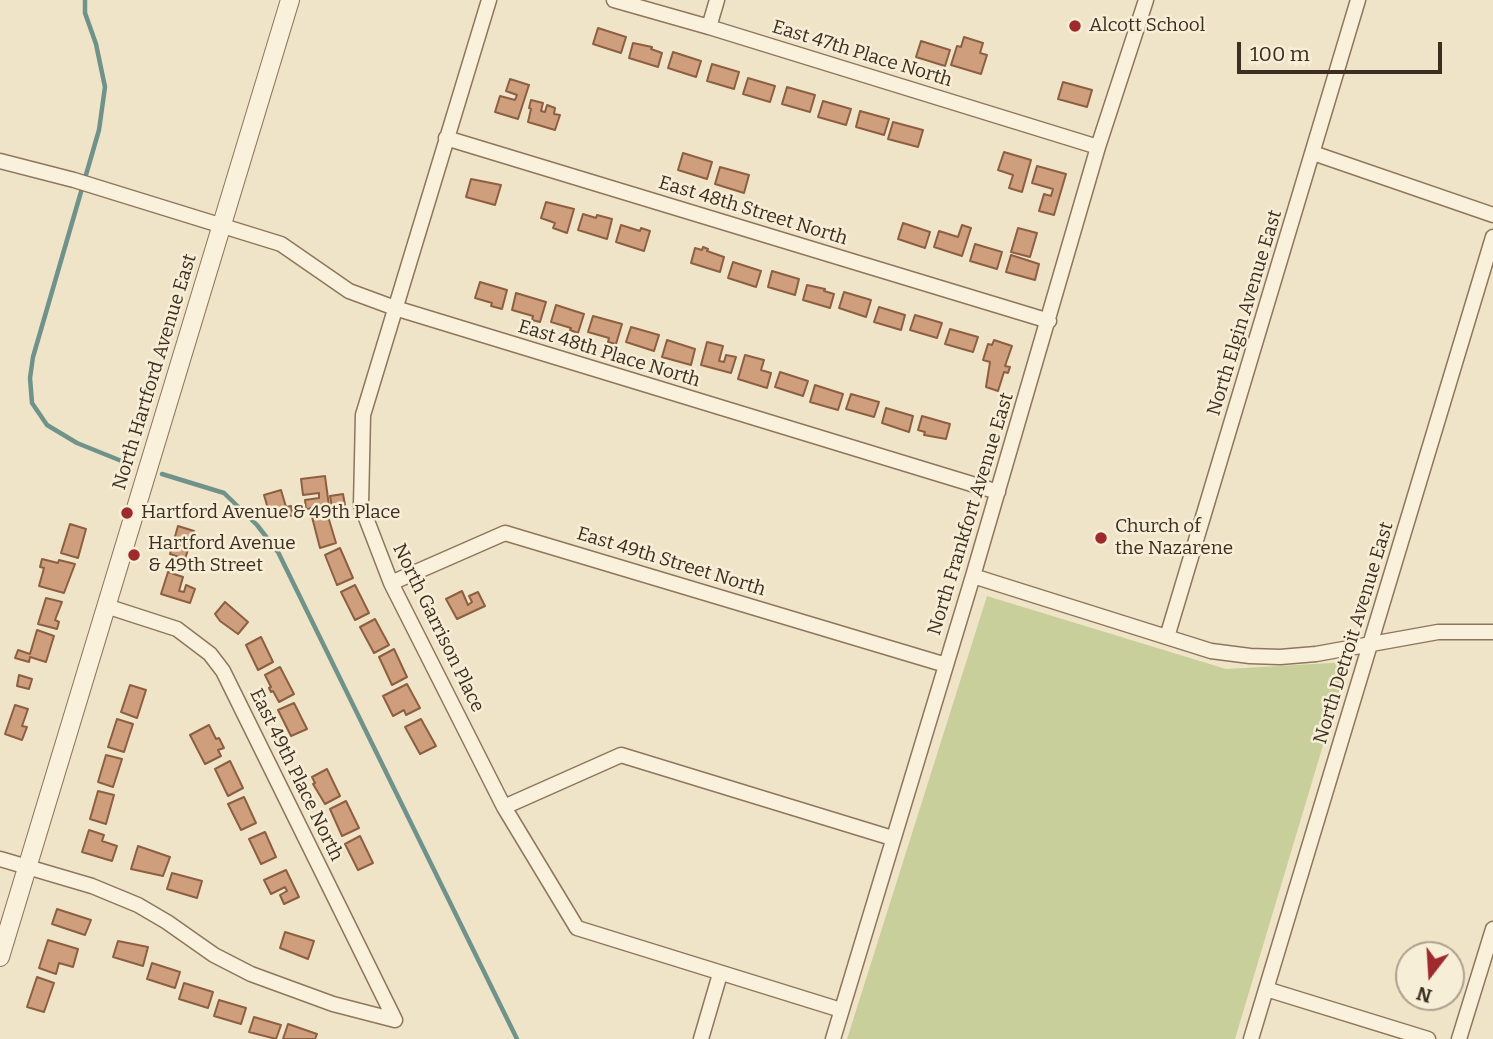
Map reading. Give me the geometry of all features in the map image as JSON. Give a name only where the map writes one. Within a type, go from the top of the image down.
[{"type":"street","name":"North Hartford Avenue East","points":[[0,957],[290,0]]},
{"type":"street","name":"North Garrison Place","points":[[489,0],[363,415],[361,505],[391,583],[504,807],[577,928],[720,974]]},
{"type":"street","name":"East 47th Place North","points":[[614,0],[1098,147]]},
{"type":"street","points":[[709,27],[717,0]]},
{"type":"street","name":"North Frankfort Avenue East","points":[[833,1039],[1049,321],[1098,147],[1146,0]]},
{"type":"street","name":"North Elgin Avenue East","points":[[1167,637],[1358,0]]},
{"type":"street","name":"East 48th Street North","points":[[446,138],[1049,321]]},
{"type":"street","points":[[1313,153],[1493,215]]},
{"type":"street","points":[[0,161],[74,180],[222,226]]},
{"type":"street","name":"East 48th Place North","points":[[222,226],[281,244],[349,291],[395,308],[998,492]]},
{"type":"street","name":"North Detroit Avenue East","points":[[1251,1039],[1493,237]]},
{"type":"street","name":"East 49th Street North","points":[[391,583],[506,533],[946,665]]},
{"type":"street","points":[[973,576],[1211,651],[1280,657],[1316,654],[1438,632],[1493,632]]},
{"type":"street","name":"East 49th Place North","points":[[27,867],[92,886],[138,905],[214,955],[251,974],[333,1004],[395,1020],[223,671],[210,654],[177,629],[106,606]]},
{"type":"street","points":[[504,807],[621,755],[892,838]]},
{"type":"street","points":[[0,859],[27,867]]},
{"type":"street","points":[[1459,1039],[1493,929]]},
{"type":"street","points":[[701,1039],[720,974],[841,1010]]},
{"type":"street","points":[[1266,989],[1428,1039]]},
{"type":"green space","points":[[987,596],[1226,669],[1348,662],[1235,1039],[847,1039]]},
{"type":"building","points":[[598,28],[626,37],[621,53],[593,44]]},
{"type":"building","points":[[964,37],[983,43],[980,53],[987,55],[981,74],[951,65],[957,46],[961,47]]},
{"type":"building","points":[[921,41],[950,50],[945,66],[916,57]]},
{"type":"building","points":[[633,43],[652,47],[651,49],[662,53],[658,67],[629,58]]},
{"type":"building","points":[[673,52],[701,61],[696,77],[668,68]]},
{"type":"building","points":[[712,64],[739,72],[734,89],[707,81]]},
{"type":"building","points":[[748,78],[775,86],[770,102],[743,94]]},
{"type":"building","points":[[510,79],[529,85],[518,119],[495,112],[500,96],[515,100],[517,95],[506,91]]},
{"type":"building","points":[[1063,82],[1092,90],[1087,107],[1058,99]]},
{"type":"building","points":[[787,87],[815,95],[810,112],[782,104]]},
{"type":"building","points":[[531,100],[543,103],[541,111],[545,112],[547,105],[555,108],[554,114],[560,115],[555,130],[528,122]]},
{"type":"building","points":[[823,101],[851,109],[846,125],[818,117]]},
{"type":"building","points":[[860,111],[889,119],[884,135],[856,127]]},
{"type":"building","points":[[893,122],[923,130],[918,147],[888,139]]},
{"type":"building","points":[[1004,152],[1031,160],[1022,192],[1009,188],[1013,175],[998,170]]},
{"type":"building","points":[[683,153],[712,162],[707,179],[678,170]]},
{"type":"building","points":[[1037,166],[1066,174],[1054,215],[1039,211],[1044,194],[1051,196],[1053,189],[1032,183]]},
{"type":"building","points":[[720,167],[749,175],[744,193],[715,184]]},
{"type":"building","points":[[471,179],[501,185],[495,205],[466,197]]},
{"type":"building","points":[[546,202],[574,209],[567,233],[553,228],[555,223],[541,218]]},
{"type":"building","points":[[583,214],[612,219],[607,239],[578,230]]},
{"type":"building","points":[[903,223],[930,232],[925,248],[898,239]]},
{"type":"building","points":[[621,225],[650,231],[644,251],[616,242]]},
{"type":"building","points":[[962,225],[971,228],[962,256],[934,247],[939,231],[958,237]]},
{"type":"building","points":[[1018,228],[1037,233],[1030,257],[1011,252]]},
{"type":"building","points":[[975,244],[1002,252],[997,269],[970,261]]},
{"type":"building","points":[[703,247],[724,257],[720,272],[691,263],[695,248],[702,250]]},
{"type":"building","points":[[1011,255],[1039,264],[1035,280],[1006,272]]},
{"type":"building","points":[[733,262],[761,271],[756,287],[728,278]]},
{"type":"building","points":[[772,271],[799,279],[795,295],[768,287]]},
{"type":"building","points":[[480,282],[507,290],[502,309],[475,298]]},
{"type":"building","points":[[807,285],[834,294],[830,308],[803,300]]},
{"type":"building","points":[[844,292],[871,300],[866,317],[839,308]]},
{"type":"building","points":[[516,293],[546,302],[540,322],[532,320],[533,316],[512,310]]},
{"type":"building","points":[[556,305],[584,314],[578,333],[551,322]]},
{"type":"building","points":[[879,307],[905,315],[901,330],[874,322]]},
{"type":"building","points":[[915,315],[942,323],[937,338],[910,330]]},
{"type":"building","points":[[593,316],[622,324],[616,344],[608,342],[609,338],[588,332]]},
{"type":"building","points":[[631,327],[659,335],[654,351],[626,342]]},
{"type":"building","points":[[950,329],[978,337],[973,352],[945,344]]},
{"type":"building","points":[[667,340],[695,349],[691,365],[662,357]]},
{"type":"building","points":[[994,340],[1012,346],[1005,366],[1010,367],[1008,373],[1004,372],[998,391],[986,387],[990,362],[983,360],[988,344],[992,345]]},
{"type":"building","points":[[707,342],[723,346],[719,361],[724,362],[726,355],[736,357],[731,373],[701,365]]},
{"type":"building","points":[[745,355],[764,360],[761,370],[771,373],[767,388],[738,379]]},
{"type":"building","points":[[780,372],[808,381],[803,396],[775,387]]},
{"type":"building","points":[[815,385],[843,394],[838,410],[810,402]]},
{"type":"building","points":[[851,394],[879,402],[874,417],[846,409]]},
{"type":"building","points":[[886,408],[913,416],[909,432],[882,423]]},
{"type":"building","points":[[922,416],[950,424],[946,439],[924,435],[925,432],[918,430]]},
{"type":"building","points":[[325,476],[329,506],[306,509],[305,500],[319,498],[319,493],[303,495],[301,479]]},
{"type":"building","points":[[281,490],[286,507],[291,506],[293,515],[280,519],[277,510],[269,512],[264,495]]},
{"type":"building","points":[[343,494],[345,505],[332,507],[330,496]]},
{"type":"building","points":[[327,513],[336,543],[320,548],[312,517]]},
{"type":"building","points":[[70,524],[86,529],[78,558],[61,553]]},
{"type":"building","points":[[178,526],[194,531],[185,559],[170,554]]},
{"type":"building","points":[[340,548],[353,578],[337,585],[325,555]]},
{"type":"building","points":[[42,559],[75,564],[64,593],[39,586],[44,568],[40,567]]},
{"type":"building","points":[[168,572],[183,577],[179,591],[184,592],[186,585],[195,589],[190,603],[161,594]]},
{"type":"building","points":[[355,585],[369,613],[355,620],[341,592]]},
{"type":"building","points":[[462,591],[468,605],[472,602],[469,596],[478,592],[485,606],[457,619],[446,599]]},
{"type":"building","points":[[46,598],[62,602],[55,620],[59,622],[57,629],[38,624]]},
{"type":"building","points":[[225,602],[248,622],[238,634],[215,614]]},
{"type":"building","points":[[375,619],[389,645],[374,653],[360,627]]},
{"type":"building","points":[[37,630],[54,636],[46,662],[30,657],[29,662],[15,658],[18,650],[30,654]]},
{"type":"building","points":[[261,637],[273,662],[258,670],[246,645]]},
{"type":"building","points":[[394,649],[407,677],[392,685],[379,657]]},
{"type":"building","points":[[280,667],[294,694],[279,702],[273,691],[271,692],[265,675]]},
{"type":"building","points":[[19,675],[32,679],[29,689],[17,686]]},
{"type":"building","points":[[407,684],[420,708],[406,715],[404,710],[393,716],[383,696]]},
{"type":"building","points":[[130,685],[146,690],[137,718],[121,712]]},
{"type":"building","points":[[294,703],[307,729],[291,736],[278,710]]},
{"type":"building","points":[[15,705],[28,709],[22,726],[27,727],[22,740],[5,734]]},
{"type":"building","points":[[117,719],[133,724],[124,752],[108,747]]},
{"type":"building","points":[[421,719],[436,746],[420,754],[405,727]]},
{"type":"building","points":[[209,725],[224,748],[218,750],[221,756],[205,764],[190,735]]},
{"type":"building","points":[[106,755],[122,759],[113,787],[98,782]]},
{"type":"building","points":[[230,761],[243,788],[228,796],[215,769]]},
{"type":"building","points":[[327,769],[340,796],[325,804],[313,784],[315,783],[312,777]]},
{"type":"building","points":[[98,791],[114,795],[106,824],[90,819]]},
{"type":"building","points":[[244,797],[256,823],[241,830],[228,804]]},
{"type":"building","points":[[346,801],[359,828],[342,836],[330,809]]},
{"type":"building","points":[[89,830],[104,835],[102,841],[117,846],[112,861],[82,852]]},
{"type":"building","points":[[265,832],[276,857],[261,864],[249,839]]},
{"type":"building","points":[[360,836],[373,863],[358,870],[345,844]]},
{"type":"building","points":[[138,846],[170,857],[163,876],[131,869]]},
{"type":"building","points":[[286,870],[299,897],[284,904],[280,895],[287,891],[285,887],[271,894],[264,880]]},
{"type":"building","points":[[172,873],[202,881],[197,898],[167,889]]},
{"type":"building","points":[[57,909],[91,920],[85,935],[52,924]]},
{"type":"building","points":[[285,932],[314,941],[308,959],[280,948]]},
{"type":"building","points":[[48,940],[78,949],[73,967],[59,963],[56,974],[39,968]]},
{"type":"building","points":[[118,941],[148,947],[143,966],[113,957]]},
{"type":"building","points":[[152,963],[180,972],[175,988],[147,979]]},
{"type":"building","points":[[37,977],[54,983],[44,1012],[27,1007]]},
{"type":"building","points":[[184,983],[213,992],[208,1008],[179,999]]},
{"type":"building","points":[[219,1000],[246,1008],[241,1024],[214,1016]]},
{"type":"building","points":[[254,1017],[281,1025],[276,1039],[249,1032]]},
{"type":"building","points":[[288,1024],[317,1034],[315,1039],[283,1039]]},
{"type":"waterway","points":[[85,0],[85,13],[96,44],[105,87],[99,130],[33,357],[30,378],[32,403],[47,425],[77,443],[129,464]]},
{"type":"waterway","points":[[162,474],[224,493],[257,525],[278,552],[517,1039]]},
{"type":"place","name":"Alcott School","points":[[1075,26]]},
{"type":"place","name":"Hartford Avenue & 49th Place","points":[[127,513]]},
{"type":"place","name":"Church of the Nazarene","points":[[1101,538]]},
{"type":"place","name":"Hartford Avenue & 49th Street","points":[[134,555]]}]
